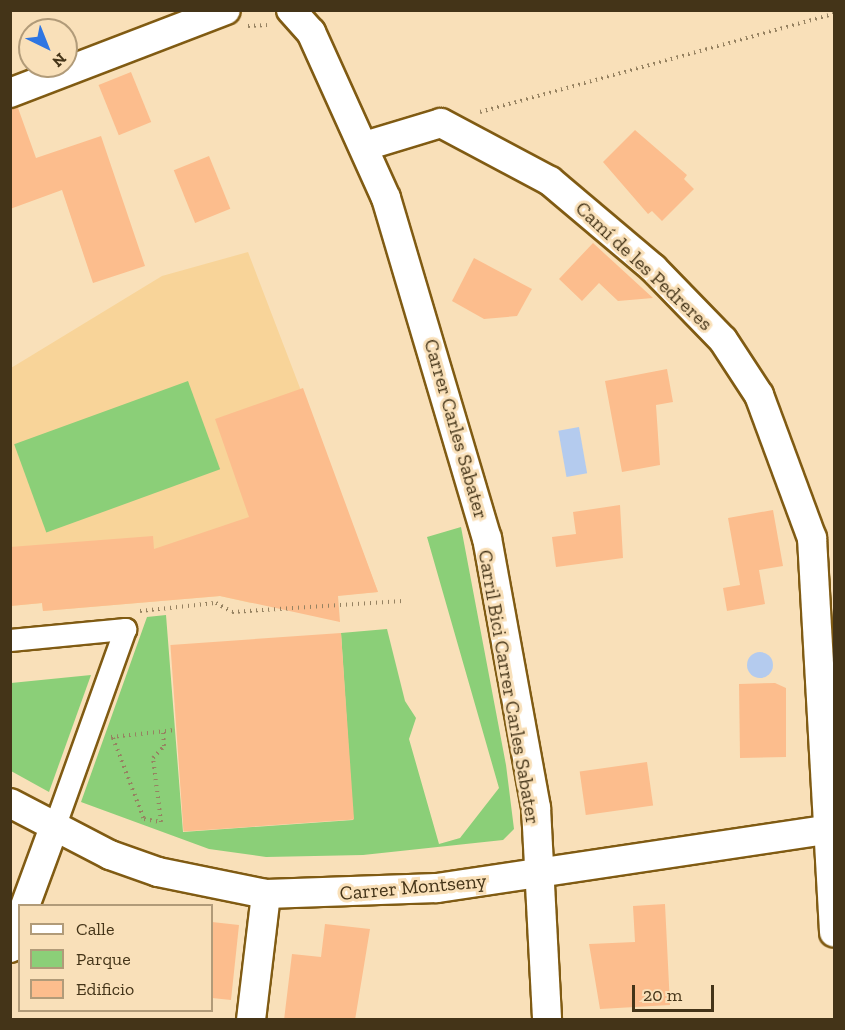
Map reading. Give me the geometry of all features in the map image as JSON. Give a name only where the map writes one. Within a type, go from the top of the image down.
[{"type":"street","name":"Carrer Carles Sabater","points":[[283,18],[311,32],[365,146],[408,264],[487,538],[533,787],[547,1020]]},
{"type":"street","points":[[10,93],[231,19]]},
{"type":"street","points":[[365,146],[441,123]]},
{"type":"street","name":"Camí de les Pedreres","points":[[441,123],[550,181],[613,232],[723,340],[759,395],[812,538],[832,829],[834,932]]},
{"type":"street","points":[[10,640],[125,629],[54,827],[23,888]]},
{"type":"street","name":"Carrer Montseny","points":[[10,804],[54,827],[158,872],[266,894],[437,888],[832,829]]},
{"type":"street","points":[[251,1020],[266,894]]},
{"type":"street","points":[[10,948],[18,927]]},
{"type":"path","points":[[441,123],[834,14]]},
{"type":"path","points":[[231,19],[283,18]]},
{"type":"path","points":[[125,629],[131,612],[216,603],[232,612],[403,601]]},
{"type":"path","points":[[121,736],[176,730]]},
{"type":"path","points":[[112,737],[144,819],[161,822],[153,758],[164,746],[163,731]]},
{"type":"shaded area","points":[[248,252],[378,592],[251,603],[220,596],[43,611],[42,603],[11,606],[11,368],[162,276]]},
{"type":"green space","points":[[188,381],[220,469],[46,533],[14,444]]},
{"type":"green space","points":[[461,527],[506,765],[514,829],[503,840],[363,855],[266,857],[209,849],[81,802],[147,617],[166,615],[183,832],[353,820],[341,633],[387,629],[405,701],[416,718],[409,739],[439,844],[460,838],[499,788],[427,537]]},
{"type":"green space","points":[[91,675],[49,792],[11,771],[11,683]]},
{"type":"water","points":[[579,427],[587,473],[566,477],[558,431]]},
{"type":"water","points":[[760,652],[769,656],[773,665],[769,674],[760,678],[751,674],[747,665],[751,656]]},
{"type":"building","points":[[131,72],[151,122],[119,135],[99,85]]},
{"type":"building","points":[[18,108],[36,158],[101,136],[145,266],[93,283],[62,190],[10,209],[10,109]]},
{"type":"building","points":[[635,130],[687,175],[684,179],[694,189],[662,221],[652,211],[648,214],[603,162]]},
{"type":"building","points":[[209,156],[230,209],[195,223],[174,170]]},
{"type":"building","points":[[593,243],[653,298],[618,301],[599,283],[582,301],[559,279]]},
{"type":"building","points":[[474,258],[532,289],[517,316],[484,319],[452,301]]},
{"type":"building","points":[[667,369],[673,402],[656,405],[660,465],[622,472],[605,381]]},
{"type":"building","points":[[303,388],[378,592],[338,596],[340,622],[220,596],[43,611],[42,603],[10,606],[10,547],[153,536],[154,549],[249,517],[215,419]]},
{"type":"building","points":[[620,505],[623,558],[556,567],[552,537],[576,534],[573,512]]},
{"type":"building","points":[[773,510],[783,566],[759,570],[765,604],[727,611],[723,588],[740,585],[728,518]]},
{"type":"building","points":[[341,633],[354,820],[183,831],[170,645]]},
{"type":"building","points":[[775,683],[786,688],[786,757],[740,758],[739,684]]},
{"type":"building","points":[[647,762],[653,806],[586,815],[580,771]]},
{"type":"building","points":[[665,904],[670,1005],[600,1009],[589,944],[635,942],[633,906]]},
{"type":"building","points":[[213,922],[239,925],[231,1000],[213,998]]},
{"type":"building","points":[[325,924],[370,929],[355,1020],[284,1020],[292,954],[321,957]]}]
